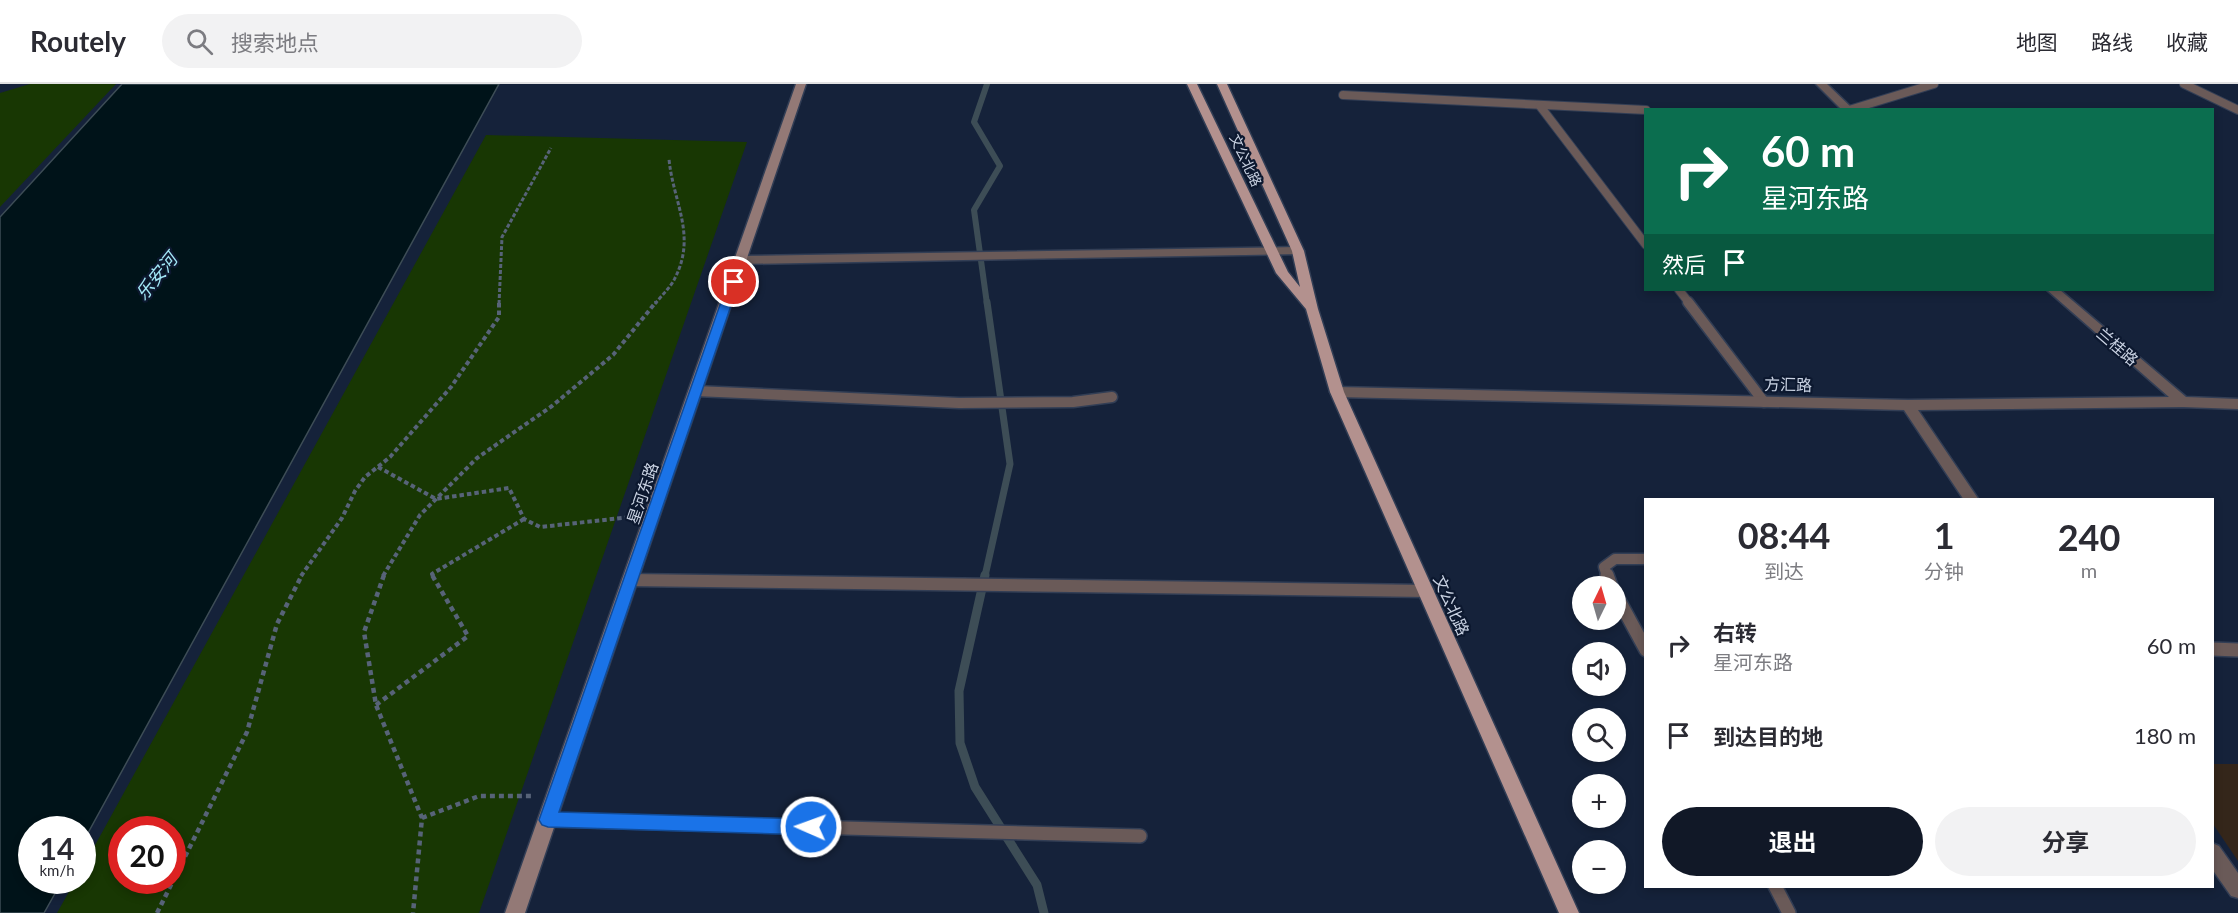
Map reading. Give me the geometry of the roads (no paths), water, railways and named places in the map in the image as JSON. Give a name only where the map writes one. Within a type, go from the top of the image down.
[{"type":"main road","name":"文公北路","points":[[1192,84],[1282,273],[1312,309]]},
{"type":"main road","name":"文公北路","points":[[1222,84],[1298,251],[1312,309],[1337,392],[1569,913]]},
{"type":"street","name":"星河东路","points":[[515,913],[801,84]]},
{"type":"street","points":[[1821,84],[1847,108]]},
{"type":"street","points":[[741,260],[1298,251]]},
{"type":"street","name":"兰桂路","points":[[2054,291],[2183,402]]},
{"type":"street","name":"方汇路","points":[[1337,392],[1908,405],[2183,402],[2238,404]]},
{"type":"street","points":[[1908,405],[1971,498]]},
{"type":"street","points":[[630,580],[1426,591]]},
{"type":"street","points":[[2214,855],[2238,889]]},
{"type":"lane","points":[[1856,108],[1934,84]]},
{"type":"lane","points":[[2184,84],[2238,110]]},
{"type":"lane","points":[[1343,95],[1644,110]]},
{"type":"lane","points":[[1540,106],[1644,242]]},
{"type":"lane","points":[[1680,291],[1764,402]]},
{"type":"lane","points":[[696,391],[985,403],[1073,402],[1112,397]]},
{"type":"lane","points":[[1607,576],[1604,567],[1615,559],[1644,559]]},
{"type":"lane","points":[[1626,613],[1644,646]]},
{"type":"lane","points":[[2214,649],[2238,650]]},
{"type":"lane","points":[[548,820],[1140,836]]},
{"type":"lane","points":[[1775,888],[1789,913]]},
{"type":"water","name":"乐安河","points":[[122,84],[499,84],[96,818],[96,816],[18,816],[18,894],[55,894],[44,913],[0,913],[0,217]]},
{"type":"waterway","points":[[987,84],[974,122],[1000,166],[974,210],[987,304]]},
{"type":"waterway","points":[[985,576],[1010,464],[987,302]]},
{"type":"waterway","points":[[985,575],[959,691],[960,743],[975,787],[1037,885],[1044,913]]}]
